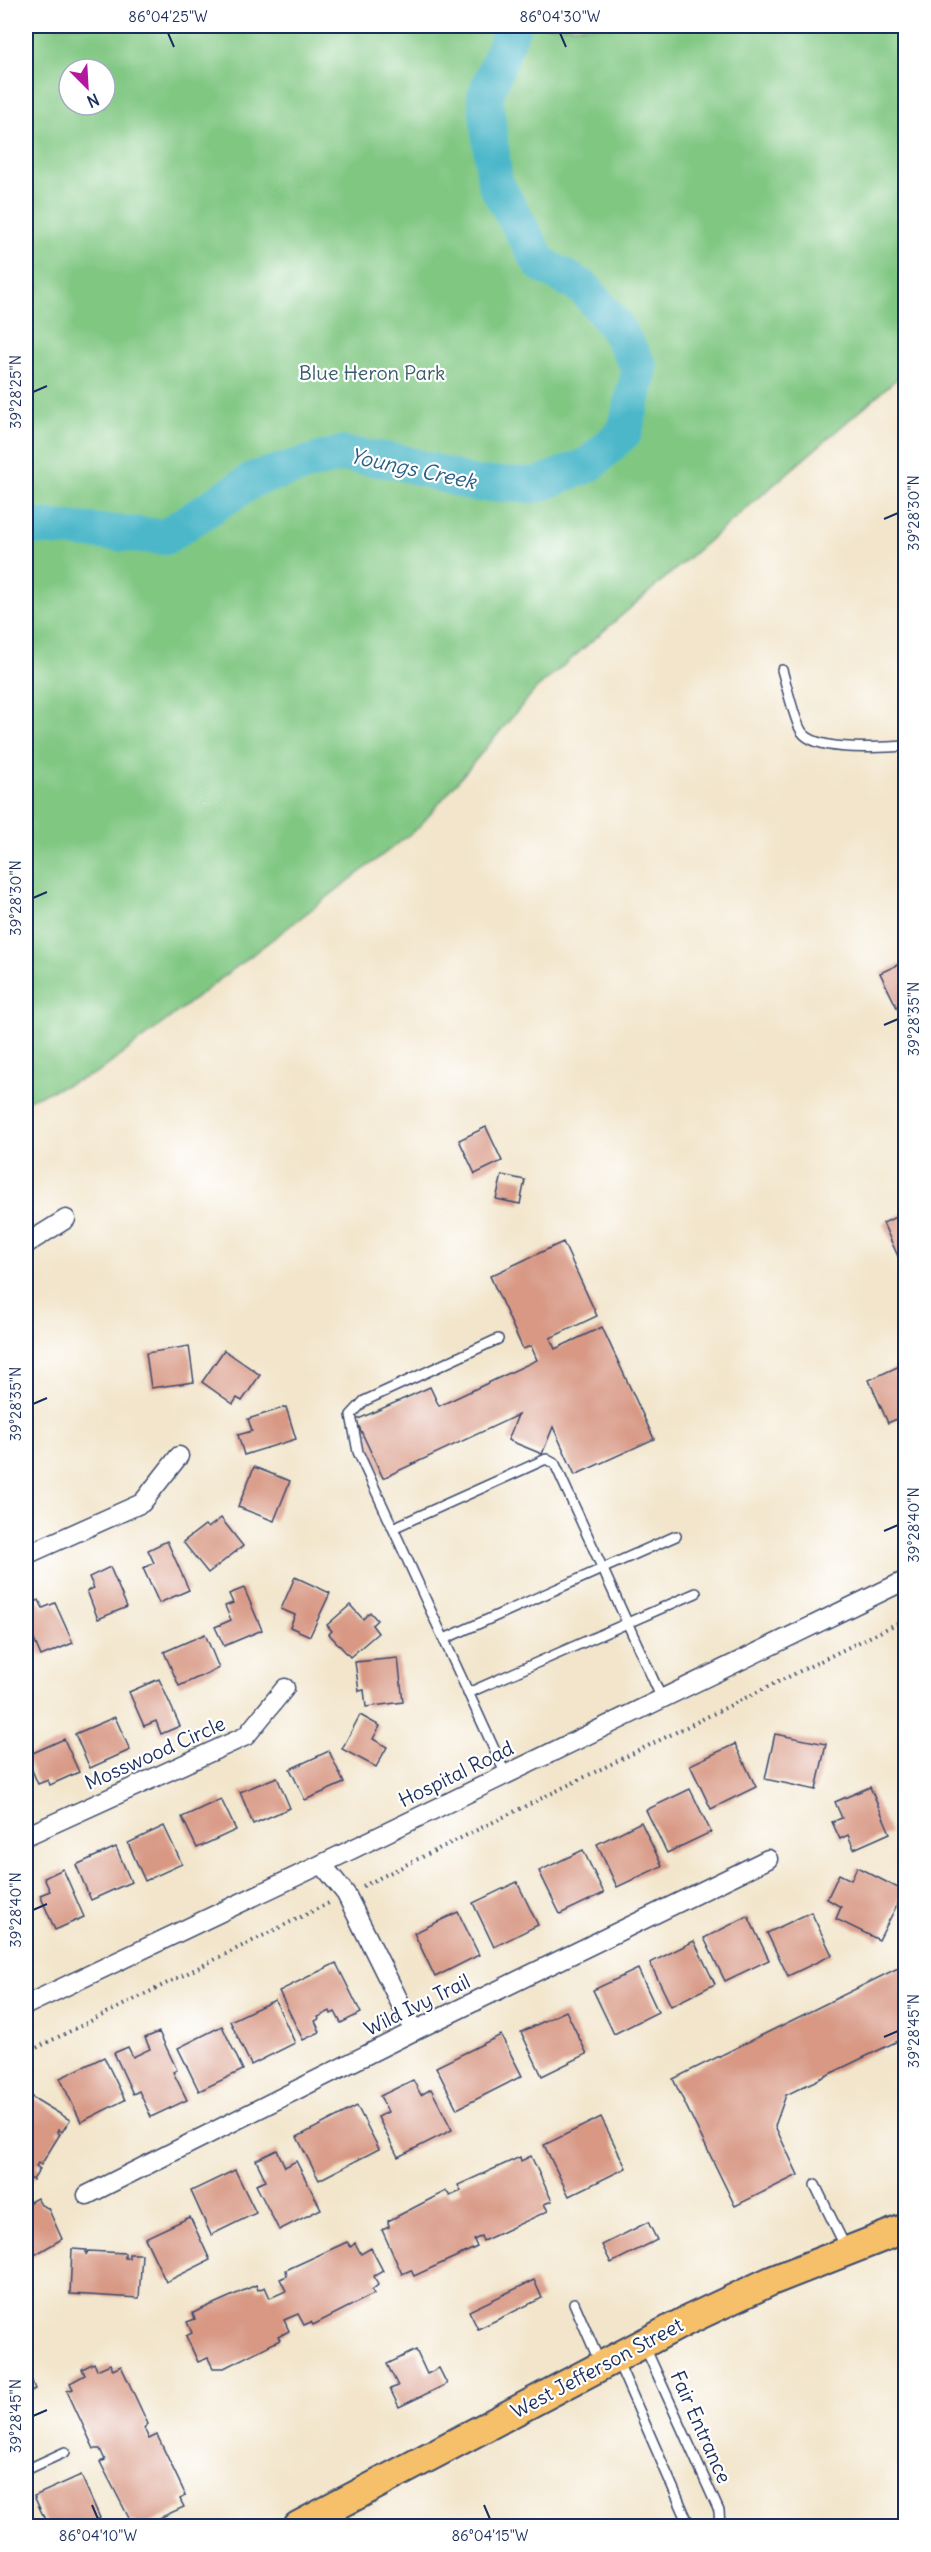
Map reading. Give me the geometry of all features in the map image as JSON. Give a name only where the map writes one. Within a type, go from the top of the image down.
[{"type":"main road","name":"West Jefferson Street","points":[[298,2526],[686,2320],[771,2281],[906,2228]]},
{"type":"street","points":[[26,1244],[66,1219]]},
{"type":"street","points":[[26,1555],[142,1503],[179,1456]]},
{"type":"street","name":"Hospital Road","points":[[26,2003],[322,1864],[906,1580]]},
{"type":"street","name":"Mosswood Circle","points":[[26,1836],[246,1736],[285,1688]]},
{"type":"street","name":"Wild Ivy Trail","points":[[87,2195],[414,2031],[768,1859]]},
{"type":"street","points":[[322,1864],[346,1894],[414,2031]]},
{"type":"lane","points":[[782,670],[802,733],[818,743],[867,748],[906,746]]},
{"type":"lane","points":[[498,1339],[364,1401],[351,1415],[358,1452],[506,1775]]},
{"type":"lane","points":[[393,1528],[546,1459],[555,1464],[662,1699]]},
{"type":"lane","points":[[444,1639],[676,1536]]},
{"type":"lane","points":[[468,1693],[696,1593]]},
{"type":"lane","points":[[815,2185],[847,2250]]},
{"type":"lane","points":[[574,2303],[608,2362],[692,2526]]},
{"type":"lane","name":"Fair Entrance","points":[[644,2344],[719,2511],[720,2526]]},
{"type":"lane","points":[[26,2470],[65,2452]]},
{"type":"path","points":[[26,2053],[906,1618]]},
{"type":"green space","name":"Blue Heron Park","points":[[26,26],[905,26],[906,371],[535,690],[419,827],[99,1072],[26,1101]]},
{"type":"building","points":[[906,961],[906,1026],[880,973]]},
{"type":"building","points":[[486,1127],[502,1161],[475,1174],[459,1140]]},
{"type":"building","points":[[502,1175],[525,1180],[520,1204],[496,1199]]},
{"type":"building","points":[[906,1212],[906,1274],[883,1223]]},
{"type":"building","points":[[563,1242],[597,1316],[550,1338],[555,1349],[602,1327],[654,1439],[575,1475],[553,1427],[542,1454],[508,1440],[518,1415],[383,1478],[356,1420],[430,1387],[439,1406],[537,1360],[531,1346],[523,1349],[490,1276]]},
{"type":"building","points":[[189,1346],[194,1382],[151,1388],[146,1353]]},
{"type":"building","points":[[224,1350],[260,1375],[242,1401],[237,1398],[233,1404],[202,1382]]},
{"type":"building","points":[[906,1363],[906,1415],[888,1423],[869,1380]]},
{"type":"building","points":[[286,1407],[296,1439],[244,1455],[238,1435],[252,1431],[248,1419]]},
{"type":"building","points":[[254,1467],[290,1481],[274,1521],[238,1507]]},
{"type":"building","points":[[221,1518],[243,1546],[208,1573],[183,1542],[205,1525],[208,1528]]},
{"type":"building","points":[[167,1541],[189,1590],[159,1603],[143,1568],[154,1563],[148,1550]]},
{"type":"building","points":[[110,1567],[127,1607],[98,1619],[87,1591],[94,1588],[89,1577]]},
{"type":"building","points":[[295,1577],[330,1593],[310,1636],[290,1627],[295,1615],[281,1609]]},
{"type":"building","points":[[244,1588],[262,1630],[224,1646],[215,1627],[231,1620],[225,1606],[233,1603],[229,1594]]},
{"type":"building","points":[[39,1600],[43,1608],[55,1603],[73,1643],[41,1656],[26,1621],[26,1606]]},
{"type":"building","points":[[350,1605],[363,1619],[370,1612],[377,1620],[372,1625],[378,1633],[350,1657],[329,1634],[332,1631],[327,1625]]},
{"type":"building","points":[[205,1634],[219,1668],[179,1686],[164,1652]]},
{"type":"building","points":[[398,1658],[403,1702],[366,1707],[364,1690],[359,1691],[355,1662]]},
{"type":"building","points":[[159,1679],[180,1726],[161,1734],[156,1721],[144,1726],[129,1692]]},
{"type":"building","points":[[360,1715],[380,1726],[373,1739],[387,1747],[376,1767],[342,1749]]},
{"type":"building","points":[[115,1717],[130,1750],[90,1768],[75,1734]]},
{"type":"building","points":[[775,1734],[826,1744],[816,1790],[765,1779]]},
{"type":"building","points":[[64,1739],[79,1772],[50,1785],[48,1780],[38,1784],[26,1756]]},
{"type":"building","points":[[735,1744],[756,1787],[711,1809],[690,1765]]},
{"type":"building","points":[[329,1751],[344,1783],[305,1800],[290,1769]]},
{"type":"building","points":[[277,1777],[290,1808],[253,1824],[240,1792]]},
{"type":"building","points":[[870,1787],[890,1833],[854,1849],[848,1835],[840,1839],[832,1822],[842,1818],[835,1802]]},
{"type":"building","points":[[690,1789],[711,1832],[667,1853],[646,1810]]},
{"type":"building","points":[[221,1799],[236,1830],[197,1848],[182,1817]]},
{"type":"building","points":[[641,1822],[662,1866],[617,1887],[597,1844]]},
{"type":"building","points":[[164,1826],[182,1864],[145,1881],[128,1843]]},
{"type":"building","points":[[116,1847],[131,1882],[91,1900],[76,1865]]},
{"type":"building","points":[[583,1850],[604,1893],[560,1914],[539,1871]]},
{"type":"building","points":[[857,1867],[904,1891],[879,1940],[836,1919],[841,1907],[827,1899],[839,1874],[851,1880]]},
{"type":"building","points":[[63,1869],[84,1917],[55,1930],[40,1895],[50,1891],[44,1878]]},
{"type":"building","points":[[517,1882],[538,1925],[494,1947],[473,1903]]},
{"type":"building","points":[[458,1912],[479,1955],[435,1977],[414,1933]]},
{"type":"building","points":[[811,1912],[832,1955],[788,1976],[767,1933]]},
{"type":"building","points":[[748,1916],[769,1960],[725,1981],[704,1938]]},
{"type":"building","points":[[694,1941],[715,1984],[671,2006],[650,1963]]},
{"type":"building","points":[[336,1963],[361,2013],[341,2023],[335,2012],[331,2014],[330,2011],[315,2021],[320,2032],[303,2040],[279,1991]]},
{"type":"building","points":[[900,1967],[906,1978],[906,2037],[786,2095],[775,2126],[798,2175],[735,2206],[673,2079]]},
{"type":"building","points":[[638,1969],[658,2012],[614,2034],[593,1990]]},
{"type":"building","points":[[275,2000],[295,2043],[251,2065],[230,2021]]},
{"type":"building","points":[[566,2011],[587,2054],[542,2076],[521,2032]]},
{"type":"building","points":[[222,2026],[243,2070],[199,2091],[178,2048]]},
{"type":"building","points":[[159,2032],[177,2070],[173,2072],[187,2100],[151,2117],[139,2091],[133,2094],[114,2053],[128,2047],[133,2057],[150,2049],[145,2038]]},
{"type":"building","points":[[501,2035],[522,2076],[457,2109],[436,2067]]},
{"type":"building","points":[[104,2057],[125,2100],[81,2122],[60,2078]]},
{"type":"building","points":[[413,2080],[421,2095],[431,2089],[452,2130],[398,2157],[378,2117],[388,2112],[380,2096]]},
{"type":"building","points":[[32,2097],[70,2120],[62,2132],[58,2129],[57,2132],[60,2134],[41,2165],[38,2163],[36,2166],[40,2169],[33,2180],[26,2176],[26,2109]]},
{"type":"building","points":[[357,2106],[379,2149],[319,2180],[297,2137]]},
{"type":"building","points":[[601,2117],[626,2168],[569,2196],[544,2145]]},
{"type":"building","points":[[277,2150],[285,2167],[296,2161],[321,2209],[279,2230],[256,2185],[266,2181],[256,2160]]},
{"type":"building","points":[[531,2156],[552,2201],[544,2204],[548,2211],[483,2241],[481,2236],[474,2240],[477,2247],[414,2276],[411,2270],[402,2274],[382,2230],[389,2227],[388,2221],[446,2191],[450,2196],[461,2191],[458,2185],[520,2157],[521,2161]]},
{"type":"building","points":[[235,2170],[256,2213],[211,2235],[191,2191]]},
{"type":"building","points":[[37,2198],[41,2205],[48,2208],[62,2239],[26,2260],[26,2204]]},
{"type":"building","points":[[190,2217],[210,2260],[166,2282],[145,2238]]},
{"type":"building","points":[[648,2222],[657,2240],[611,2263],[602,2245]]},
{"type":"building","points":[[347,2242],[351,2247],[355,2243],[361,2254],[371,2248],[383,2271],[374,2276],[378,2285],[372,2290],[374,2294],[313,2325],[311,2322],[304,2325],[298,2314],[284,2320],[289,2331],[278,2337],[280,2340],[224,2368],[213,2368],[208,2358],[198,2362],[186,2336],[192,2333],[187,2322],[195,2319],[193,2313],[256,2285],[258,2290],[265,2287],[270,2298],[286,2291],[280,2279],[287,2276],[286,2270]]},
{"type":"building","points":[[72,2249],[86,2250],[86,2255],[88,2251],[125,2253],[125,2258],[129,2258],[129,2254],[142,2254],[139,2298],[70,2294]]},
{"type":"building","points":[[534,2280],[542,2298],[478,2329],[469,2311]]},
{"type":"building","points":[[416,2350],[427,2374],[439,2368],[447,2384],[399,2407],[390,2389],[398,2386],[387,2364]]},
{"type":"building","points":[[94,2363],[97,2370],[110,2364],[113,2370],[121,2366],[148,2424],[144,2428],[149,2439],[157,2435],[186,2496],[180,2499],[184,2507],[142,2526],[131,2522],[100,2462],[105,2460],[100,2449],[94,2449],[67,2391],[73,2389],[70,2383],[85,2375],[82,2369]]},
{"type":"building","points":[[26,2366],[35,2389],[26,2393]]},
{"type":"building","points":[[81,2475],[100,2518],[92,2522],[94,2526],[48,2526],[34,2496]]},
{"type":"waterway","name":"Youngs Creek","points":[[26,526],[165,537],[254,479],[341,454],[400,462],[474,484],[537,485],[590,464],[625,431],[640,368],[614,324],[584,288],[541,264],[495,183],[485,96],[513,26]]}]
